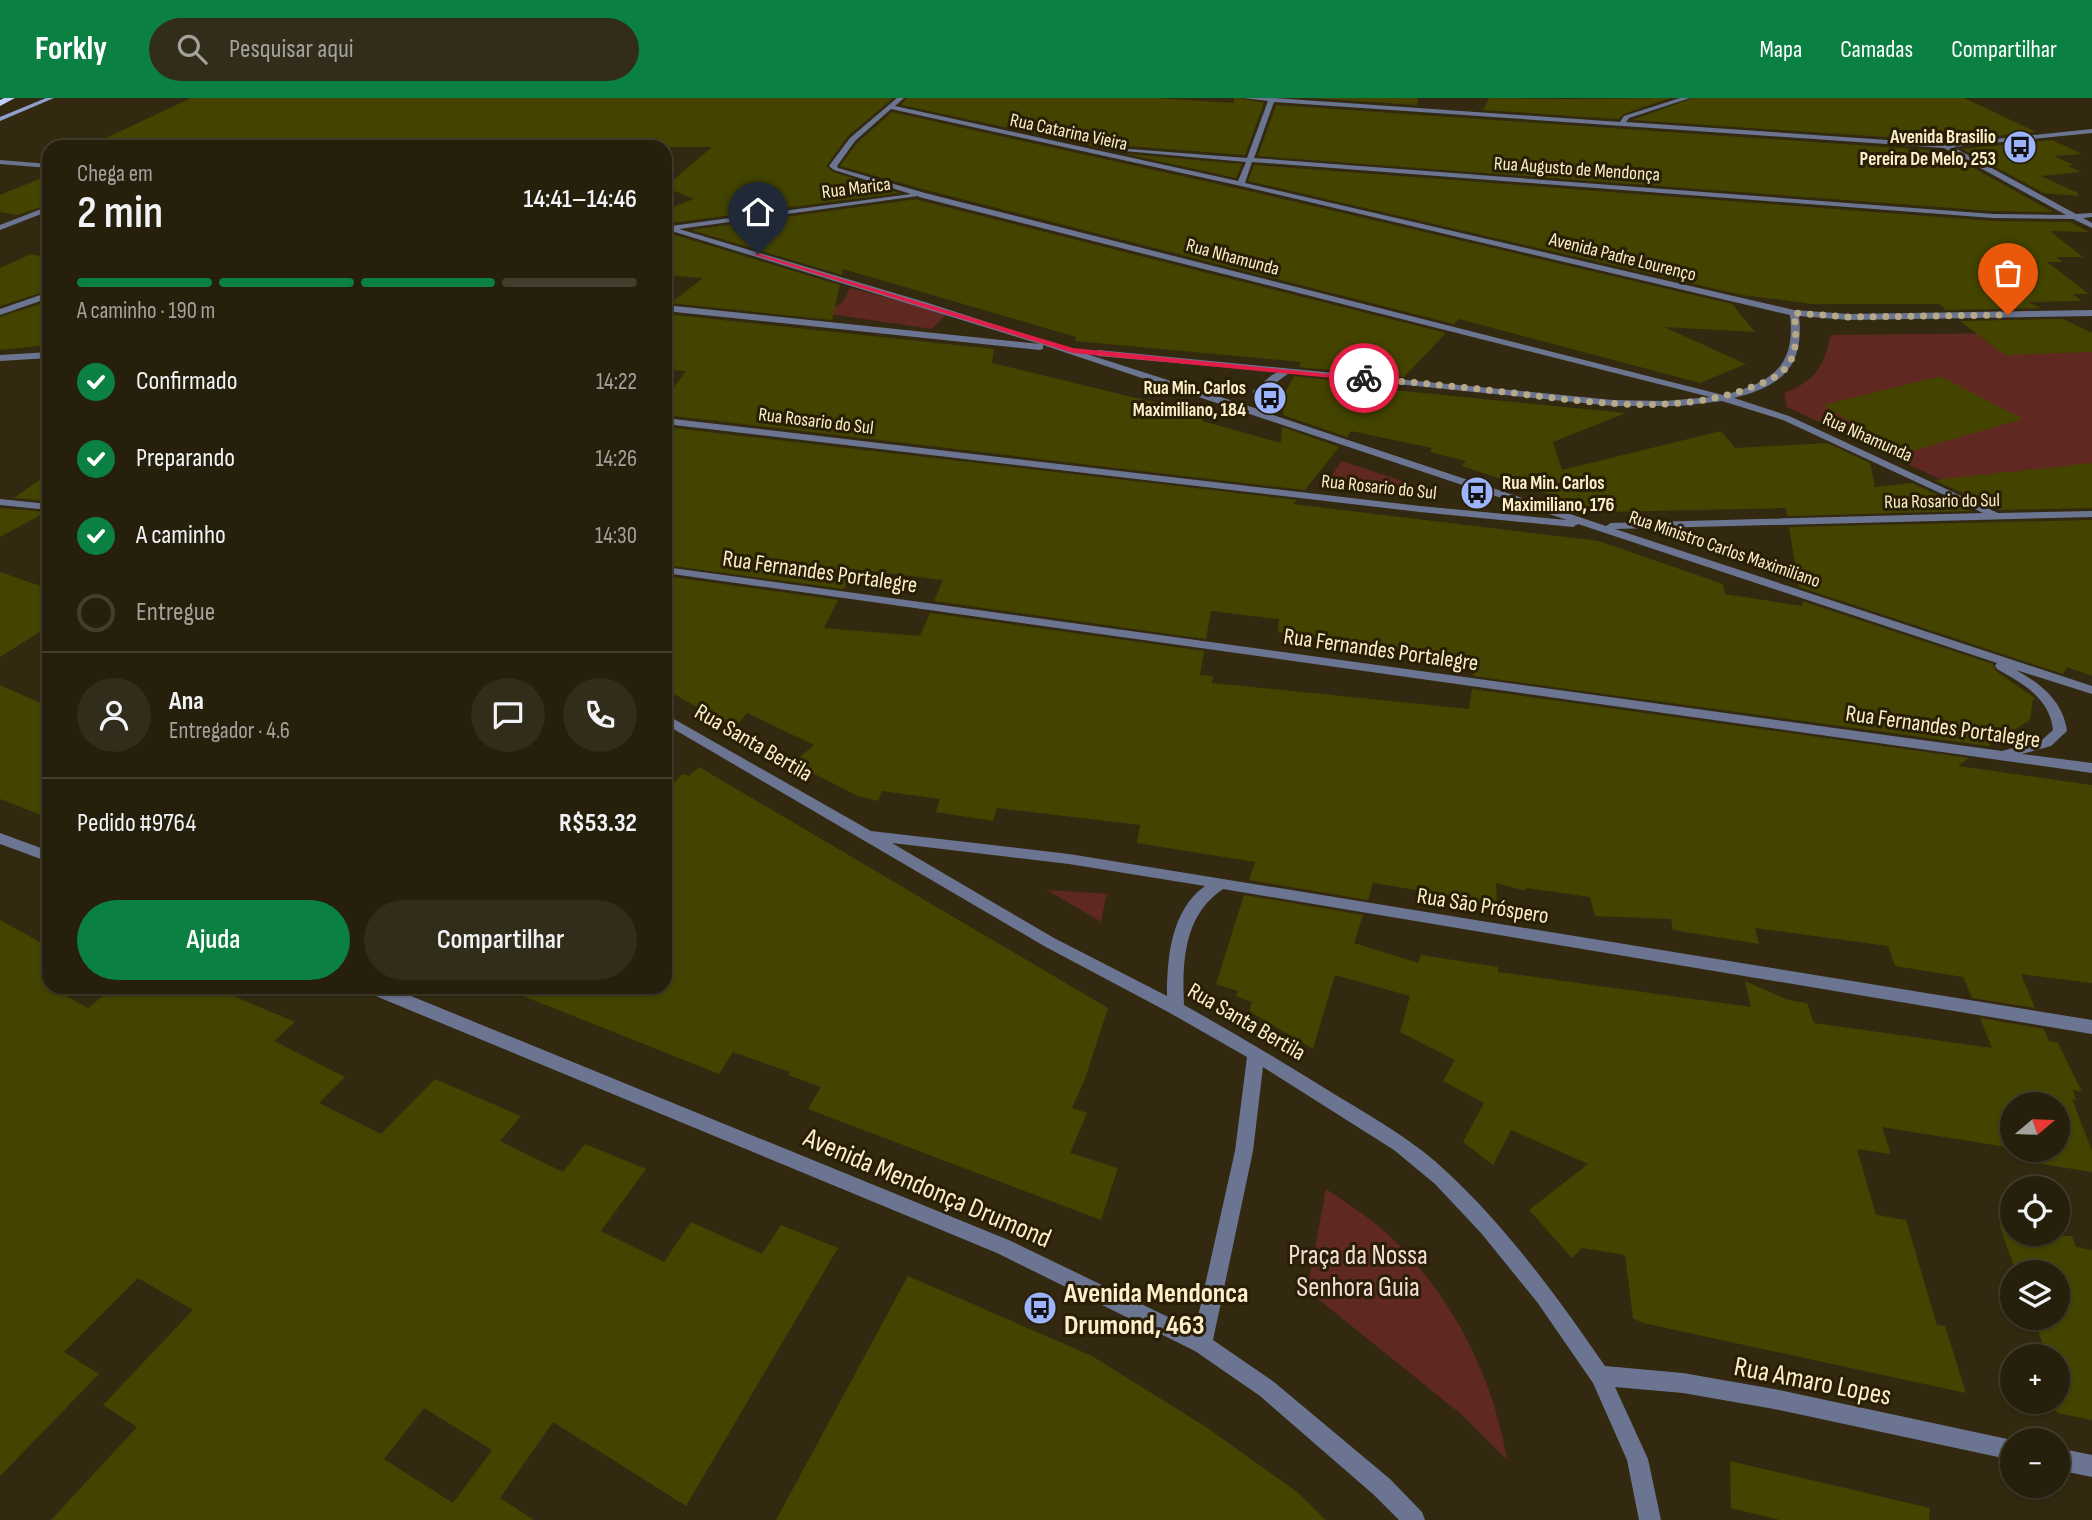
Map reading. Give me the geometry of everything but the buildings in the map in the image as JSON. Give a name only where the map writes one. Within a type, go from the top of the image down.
[{"type":"highway","points":[[0,103],[11,98]]},
{"type":"main road","points":[[0,120],[51,98]]},
{"type":"street","name":"Rua Nhamunda","points":[[901,98],[846,148],[833,166],[845,174],[922,195],[1720,397],[1797,423],[1997,516]]},
{"type":"street","points":[[1246,98],[1946,146],[2092,131]]},
{"type":"street","points":[[1622,124],[1626,117],[1687,98]]},
{"type":"street","points":[[1241,184],[1272,100]]},
{"type":"street","name":"Rua Catarina Vieira","points":[[890,107],[1241,184]]},
{"type":"street","name":"Rua Augusto de Mendonça","points":[[1060,145],[1993,216],[2092,215]]},
{"type":"street","points":[[1946,146],[2092,226]]},
{"type":"street","points":[[0,162],[42,165]]},
{"type":"street","name":"Avenida Padre Lourenço","points":[[1241,184],[1794,313],[1849,317],[2092,313]]},
{"type":"street","name":"Rua Marica","points":[[672,226],[922,195]]},
{"type":"street","points":[[0,228],[42,211]]},
{"type":"street","name":"Rua Ministro Carlos Maximiliano","points":[[672,229],[1263,412],[2092,690]]},
{"type":"street","points":[[0,312],[42,297]]},
{"type":"street","points":[[672,309],[1073,351],[1633,404],[1667,404],[1720,397],[1775,377],[1790,363],[1796,334],[1794,313]]},
{"type":"street","points":[[0,358],[42,355]]},
{"type":"street","points":[[1263,412],[1258,391],[1275,377],[1290,372]]},
{"type":"street","name":"Rua Rosario do Sul","points":[[672,422],[1420,509],[1601,527],[2092,514]]},
{"type":"street","points":[[0,502],[42,506]]},
{"type":"street","name":"Rua Fernandes Portalegre","points":[[672,571],[2092,768]]},
{"type":"street","points":[[1976,652],[2039,692],[2058,713],[2060,731],[2046,743],[1997,755]]},
{"type":"street","name":"Rua Santa Bertila","points":[[672,722],[1049,942],[1176,1008],[1256,1054],[1400,1144],[1441,1178],[1488,1227],[1544,1295],[1600,1376],[1637,1459],[1650,1520]]},
{"type":"street","name":"Rua São Próspero","points":[[865,835],[1069,859],[2092,1027]]},
{"type":"street","points":[[0,838],[42,854]]},
{"type":"street","points":[[1176,1008],[1174,969],[1179,942],[1199,900],[1221,883]]},
{"type":"street","name":"Avenida Mendonça Drumond","points":[[389,994],[1004,1247],[1202,1344],[1267,1389],[1382,1487],[1414,1520]]},
{"type":"street","points":[[1202,1344],[1244,1151],[1256,1054]]},
{"type":"street","name":"Rua Amaro Lopes","points":[[1600,1376],[1683,1384],[1774,1399],[2000,1447]]},
{"type":"street","points":[[2070,1461],[2092,1466]]},
{"type":"green space","points":[[850,288],[947,313],[932,329],[822,313],[842,303]]},
{"type":"green space","points":[[2092,332],[2092,490],[1967,492],[1787,407],[1784,393],[1803,384],[1816,372],[1825,356],[1831,335]]},
{"type":"green space","points":[[1342,461],[1438,493],[1329,479]]},
{"type":"green space","points":[[1047,890],[1109,894],[1106,896],[1101,922]]},
{"type":"green space","name":"Praça da Nossa Senhora Guia","points":[[1326,1189],[1390,1236],[1437,1291],[1469,1344],[1482,1372],[1501,1430],[1507,1460],[1462,1415],[1307,1290]]},
{"type":"way so far","points":[[1364,378],[1581,400],[1667,404],[1738,393],[1775,377],[1790,363],[1794,350],[1794,313],[1849,317],[2008,315]]},
{"type":"place","name":"Avenida Brasilio Pereira De Melo, 253","points":[[2020,147]]},
{"type":"place","name":"Rua Min. Carlos Maximiliano, 184","points":[[1270,398]]},
{"type":"place","name":"Rua Min. Carlos Maximiliano, 176","points":[[1477,493]]},
{"type":"place","name":"Avenida Mendonca Drumond, 463","points":[[1040,1308]]},
{"type":"route","points":[[758,254],[1073,351],[1364,378]]}]
